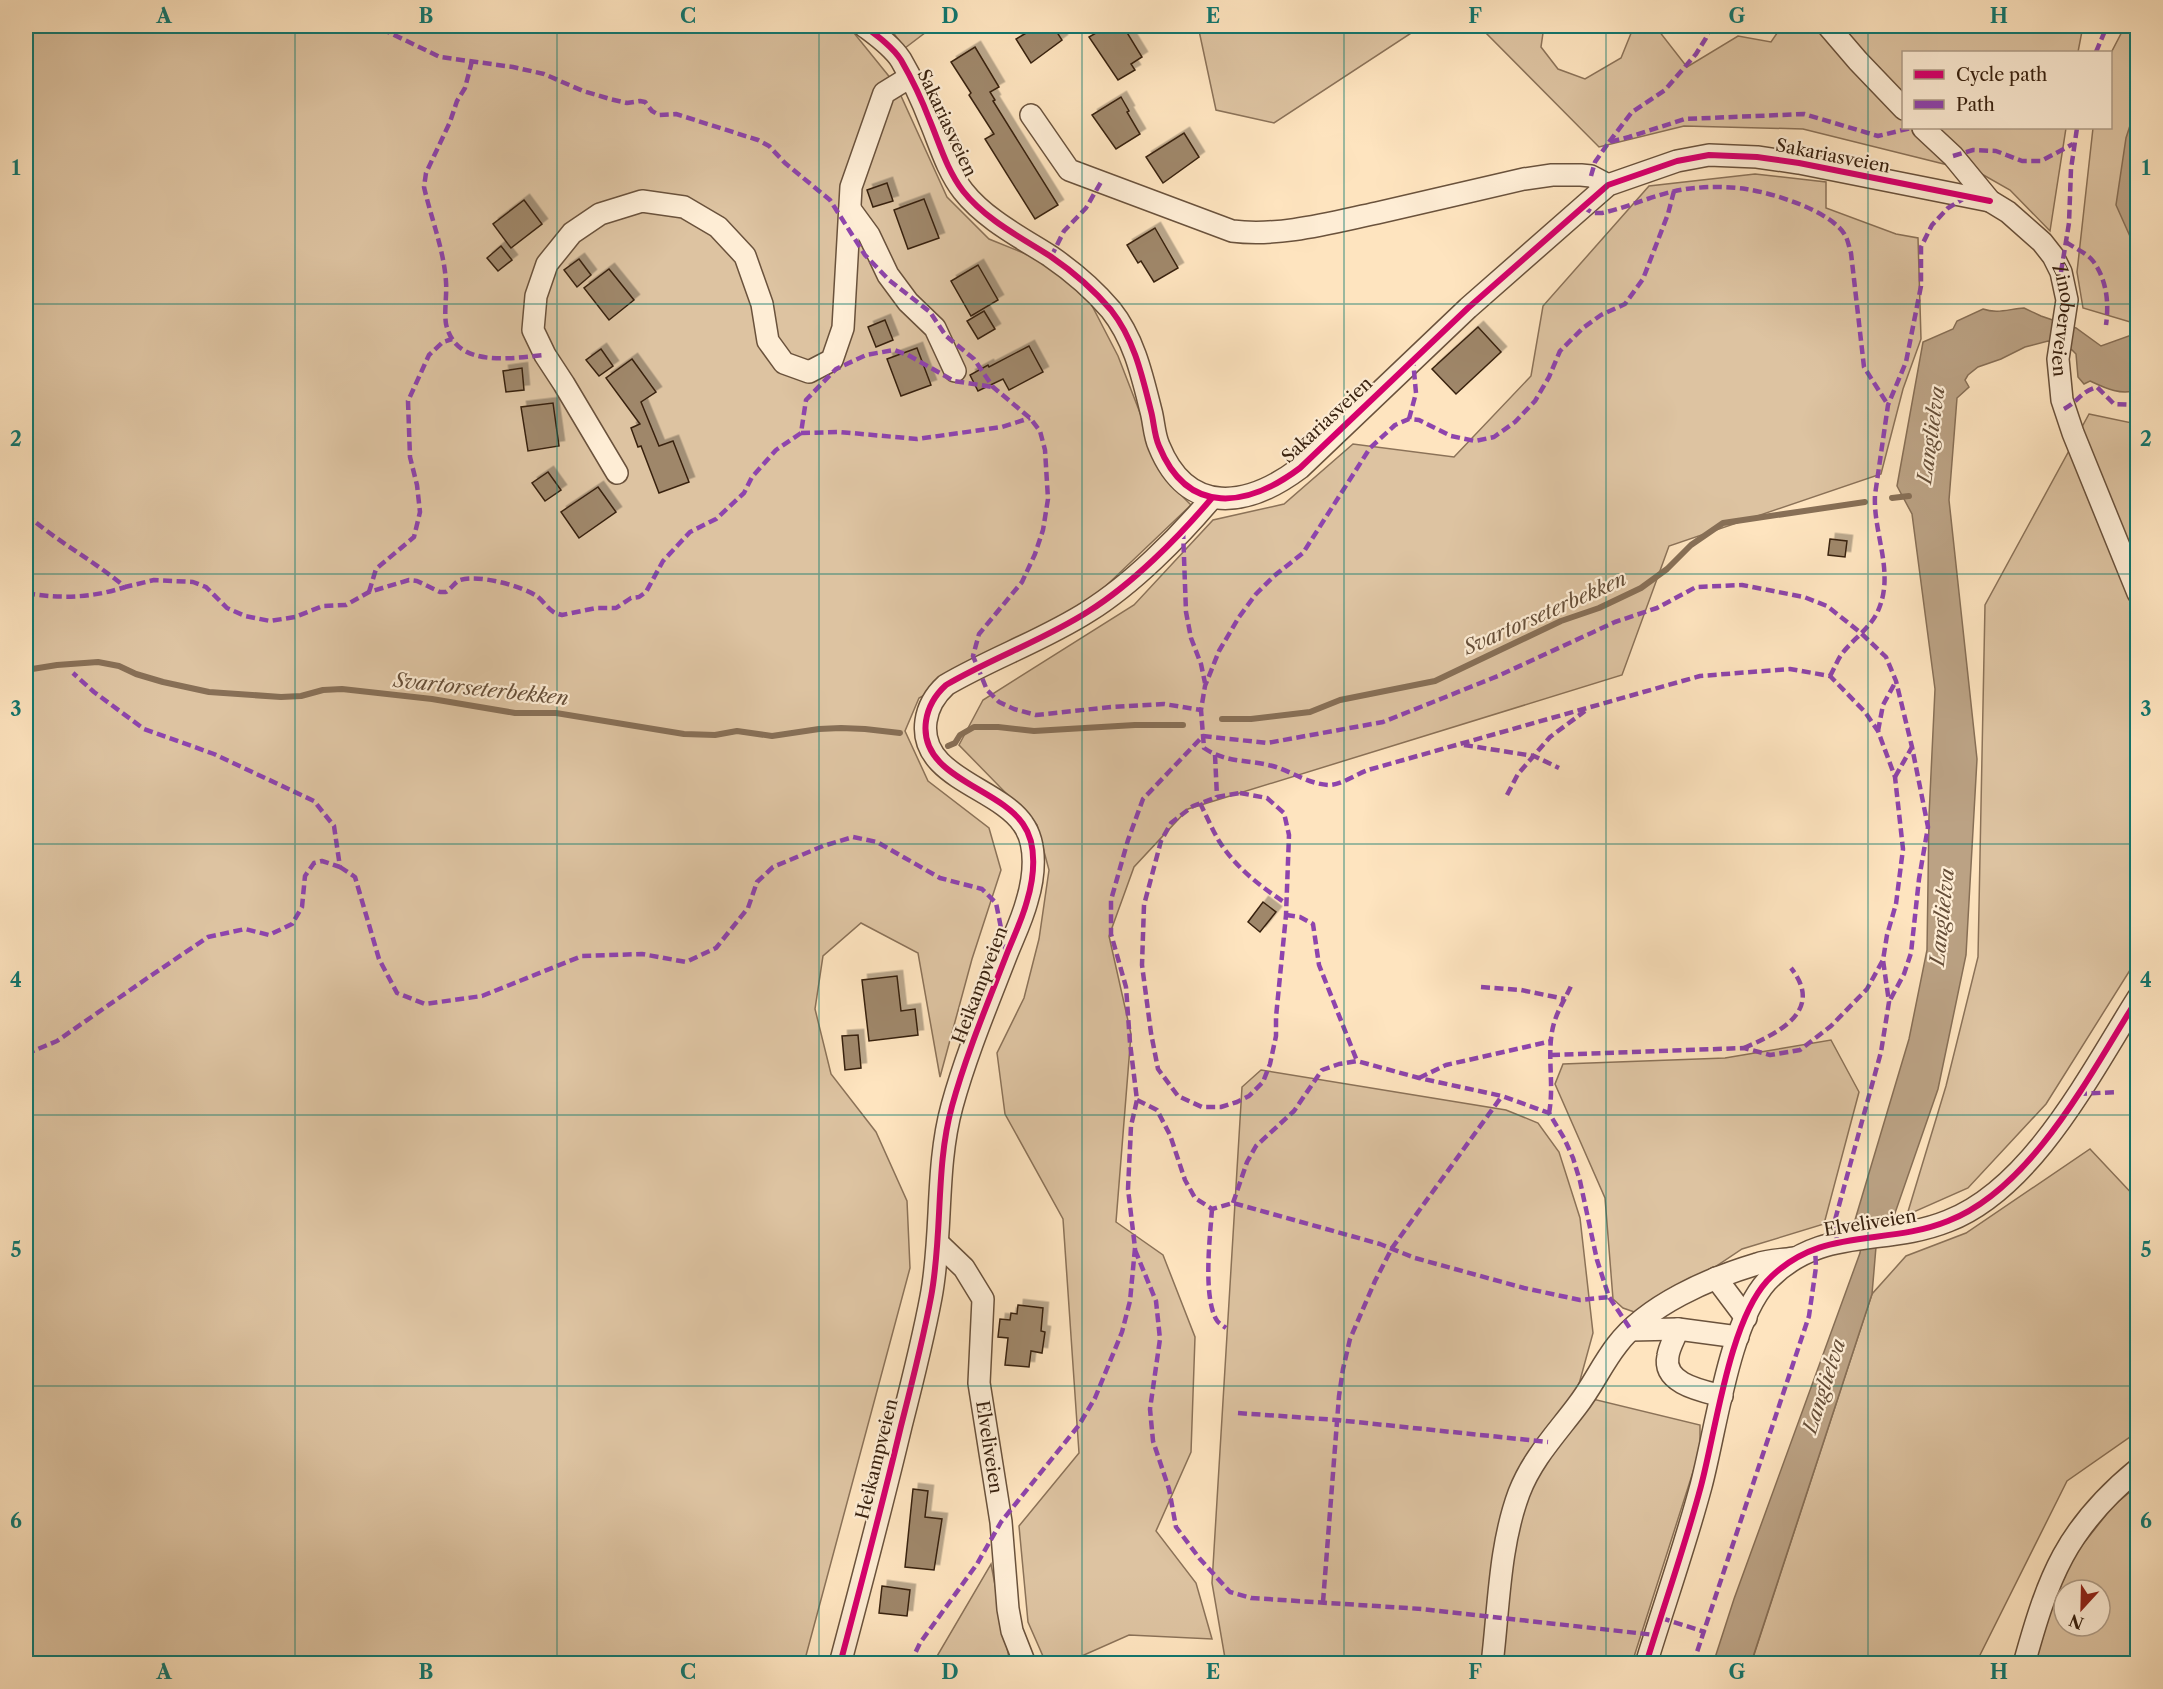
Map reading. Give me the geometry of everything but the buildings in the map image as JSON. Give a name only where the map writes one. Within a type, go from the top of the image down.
[{"type":"street","name":"Sakariasveien","points":[[864,26],[900,58],[951,174],[971,201],[1000,224],[1061,264],[1111,311],[1134,348],[1158,445],[1168,465],[1195,491],[1211,499],[1256,494],[1300,468],[1468,308],[1608,185],[1677,160],[1709,155],[1799,163],[1990,201]]},
{"type":"street","points":[[1828,26],[1902,107]]},
{"type":"street","name":"Sakariasveien","points":[[617,473],[545,355],[533,330],[536,296],[547,264],[572,233],[600,214],[642,201],[684,207],[718,227],[746,256],[762,303],[768,340],[784,363],[809,372],[832,360],[843,328],[851,187],[884,93],[910,77]]},
{"type":"street","points":[[1031,115],[1069,170],[1232,231],[1281,231],[1552,175],[1591,176],[1608,185]]},
{"type":"street","name":"Zinoberveien","points":[[1924,129],[1953,156],[1990,201],[2026,227],[2053,256],[2061,272],[2067,300],[2058,369],[2064,409],[2138,593]]},
{"type":"street","points":[[850,209],[869,235],[888,275],[908,302],[934,328],[955,371]]},
{"type":"street","name":"Heikampveien","points":[[840,1664],[932,1295],[939,1244],[943,1147],[952,1106],[1027,904],[1033,873],[1033,856],[1028,831],[1011,811],[960,779],[939,762],[926,739],[924,729],[930,707],[934,698],[946,685],[1081,616],[1116,593],[1183,530],[1211,499]]},
{"type":"street","name":"Elveliveien","points":[[1646,1664],[1701,1487],[1722,1396],[1742,1327],[1765,1284],[1780,1268],[1815,1248],[1837,1241],[1925,1230],[1968,1213],[2005,1185],[2032,1156],[2078,1094],[2138,998]]},
{"type":"street","name":"Elveliveien","points":[[939,1244],[964,1268],[983,1299],[979,1383],[1001,1522],[1008,1610],[1012,1631],[1025,1664]]},
{"type":"street","points":[[1492,1664],[1501,1577],[1509,1530],[1519,1492],[1537,1458],[1578,1406],[1616,1345],[1658,1309],[1716,1278],[1759,1263],[1796,1257]]},
{"type":"street","points":[[1631,1330],[1742,1327],[1716,1278]]},
{"type":"street","points":[[1678,1329],[1668,1355],[1669,1370],[1681,1382],[1722,1396]]},
{"type":"street","points":[[2024,1664],[2038,1612],[2069,1543],[2085,1521],[2138,1470]]},
{"type":"shaded area","points":[[26,26],[845,26],[854,33],[896,85],[947,197],[989,239],[1043,261],[1088,298],[1118,356],[1166,480],[1191,505],[1089,602],[919,698],[905,731],[928,781],[989,828],[1001,870],[972,959],[940,1077],[918,953],[861,923],[823,956],[815,1009],[831,1074],[876,1132],[907,1201],[910,1268],[804,1663],[26,1664]]},
{"type":"shaded area","points":[[888,26],[934,26],[905,48]]},
{"type":"shaded area","points":[[1198,26],[1422,26],[1274,123],[1216,110]]},
{"type":"shaded area","points":[[1479,26],[1544,26],[1541,47],[1558,69],[1585,79],[1621,58],[1634,26],[1649,26],[1659,31],[1687,67],[1738,36],[1771,42],[1782,26],[2083,26],[2078,51],[1902,51],[1902,129],[2066,129],[2050,231],[2010,190],[1980,173],[1803,129],[1684,126],[1599,147]]},
{"type":"shaded area","points":[[2125,26],[2137,26],[2137,324],[2083,308],[2077,272],[2093,129],[2112,129],[2112,51]]},
{"type":"shaded area","points":[[1755,174],[1826,182],[1826,208],[1896,234],[1918,238],[1921,339],[1903,389],[1881,474],[1669,546],[1622,675],[1188,809],[1134,867],[1109,936],[1131,1034],[1116,1222],[1163,1255],[1195,1337],[1191,1452],[1156,1531],[1196,1583],[1212,1639],[1129,1635],[1066,1663],[1046,1663],[1028,1622],[1019,1526],[1079,1453],[1063,1219],[1005,1114],[997,1053],[1024,998],[1039,939],[1049,870],[1037,825],[959,745],[983,700],[1134,605],[1213,520],[1284,504],[1353,444],[1454,457],[1531,376],[1543,306],[1649,186]]},
{"type":"shaded area","points":[[2089,414],[2137,424],[2137,959],[2046,1104],[1968,1188],[1907,1215],[1946,1086],[1978,957],[1985,605]]},
{"type":"shaded area","points":[[1831,1040],[1859,1092],[1824,1224],[1742,1249],[1658,1305],[1637,1313],[1623,1308],[1613,1299],[1605,1198],[1555,1084],[1563,1064],[1725,1058]]},
{"type":"shaded area","points":[[1261,1070],[1506,1110],[1538,1123],[1559,1152],[1580,1218],[1593,1333],[1576,1395],[1700,1425],[1700,1450],[1632,1663],[1226,1664],[1212,1583],[1242,1087]]},
{"type":"shaded area","points":[[2090,1149],[2137,1199],[2137,1432],[2067,1481],[1976,1663],[1751,1664],[1872,1294],[1906,1256],[1966,1233]]},
{"type":"shaded area","points":[[2137,1486],[2137,1663],[2035,1664],[2052,1608],[2052,1638],[2112,1638],[2112,1578],[2064,1578],[2072,1558],[2113,1506]]},
{"type":"shaded area","points":[[991,1564],[1010,1663],[933,1663]]},
{"type":"water","points":[[2137,104],[2138,252],[2116,205],[2126,138]]},
{"type":"water","name":"Langlielva","points":[[2024,308],[2076,328],[2101,346],[2137,333],[2137,390],[2119,392],[2090,381],[2084,384],[2078,377],[2076,354],[2072,350],[2048,341],[2025,347],[1978,367],[1968,375],[1965,380],[1969,387],[1957,398],[1949,500],[1977,759],[1966,955],[1938,1089],[1894,1216],[1884,1220],[1876,1247],[1872,1294],[1751,1663],[1713,1664],[1734,1599],[1860,1253],[1864,1226],[1855,1220],[1909,1039],[1927,950],[1929,816],[1935,689],[1912,514],[1897,486],[1923,342],[1953,329],[1957,321],[1983,309],[1998,311]]},
{"type":"waterway","name":"Svartorseterbekken","points":[[1892,498],[1909,496]]},
{"type":"waterway","name":"Svartorseterbekken","points":[[1222,719],[1251,719],[1310,712],[1340,700],[1435,681],[1561,621],[1599,608],[1641,588],[1667,569],[1691,545],[1723,523],[1865,502]]},
{"type":"waterway","name":"Svartorseterbekken","points":[[26,670],[98,662],[119,666],[163,682],[209,692],[281,697],[342,689],[432,699],[515,713],[556,713],[684,734],[715,735],[737,731],[772,736],[841,728],[900,733]]},
{"type":"waterway","name":"Svartorseterbekken","points":[[948,746],[955,743],[960,735],[974,727],[1034,731],[1135,725],[1183,725]]},
{"type":"marked path","points":[[384,26],[388,32],[440,57],[513,67],[544,74],[583,91],[627,103],[645,102],[652,111],[659,115],[676,114],[758,140],[769,146],[785,163],[830,200],[865,255],[889,280],[930,312],[946,336],[974,359],[993,387],[1030,418],[1040,431],[1045,450],[1048,499],[1043,530],[1022,582],[979,634],[973,656],[987,690],[999,702],[1036,715],[1164,704],[1201,710]]},
{"type":"marked path","points":[[1609,142],[1632,112],[1665,90],[1696,54],[1711,26]]},
{"type":"marked path","points":[[2096,51],[2107,26]]},
{"type":"marked path","points":[[472,61],[465,88],[457,101],[450,122],[426,173],[424,187],[445,270],[446,324],[452,338],[461,348],[473,354],[486,358],[545,355]]},
{"type":"marked path","points":[[1591,176],[1595,162],[1609,142],[1685,119],[1804,114],[1878,136],[1907,129]]},
{"type":"marked path","points":[[2061,272],[2069,223],[2071,169],[2077,129]]},
{"type":"marked path","points":[[1953,156],[1973,150],[1996,151],[2022,161],[2041,161],[2073,144]]},
{"type":"marked path","points":[[1051,257],[1064,231],[1086,208],[1101,182]]},
{"type":"marked path","points":[[1583,207],[1593,213],[1602,213],[1684,189],[1728,187],[1757,191],[1785,199],[1827,218],[1838,226],[1848,241],[1864,367],[1888,405]]},
{"type":"marked path","points":[[1674,191],[1668,214],[1643,279],[1625,304],[1601,315],[1583,328],[1560,351],[1535,401],[1515,422],[1494,437],[1475,441],[1451,436],[1419,420],[1409,419],[1395,425],[1370,448],[1303,553],[1256,594],[1219,651],[1205,686],[1201,710],[1204,748],[1222,757],[1283,769],[1315,783],[1334,785],[1368,770],[1700,676],[1790,669],[1830,676],[1865,712],[1878,731],[1895,777],[1903,849],[1896,904],[1883,960],[1889,1002],[1881,1052],[1835,1220],[1837,1241]]},
{"type":"marked path","points":[[1830,676],[1841,655],[1874,619],[1882,598],[1884,569],[1875,510],[1875,495],[1888,405],[1906,362],[1921,286],[1921,247],[1932,225],[1948,208],[1968,196]]},
{"type":"marked path","points":[[2066,242],[2087,255],[2098,268],[2106,292],[2106,325]]},
{"type":"marked path","points":[[369,592],[376,569],[414,537],[420,512],[417,485],[410,457],[408,401],[429,355],[443,342],[452,339]]},
{"type":"marked path","points":[[26,514],[125,587],[154,580],[193,582],[206,587],[227,608],[245,616],[270,621],[295,617],[323,606],[346,605],[369,592],[409,580],[417,581],[440,592],[446,592],[460,580],[478,579],[500,582],[531,593],[555,613],[562,615],[596,608],[616,608],[646,592],[663,561],[690,532],[716,519],[744,493],[752,477],[776,450],[801,433],[806,400],[836,369],[866,355],[894,350],[908,355],[954,381],[993,387]]},
{"type":"marked path","points":[[1409,419],[1416,393],[1413,360]]},
{"type":"marked path","points":[[2064,409],[2087,391],[2097,387],[2114,404],[2138,405]]},
{"type":"marked path","points":[[801,433],[840,432],[917,439],[1002,427],[1030,418]]},
{"type":"marked path","points":[[1183,530],[1186,612],[1191,638],[1201,664],[1205,683]]},
{"type":"marked path","points":[[910,1664],[920,1643],[977,1564],[1001,1522],[1079,1425],[1095,1398],[1122,1332],[1130,1301],[1135,1248],[1128,1189],[1131,1126],[1137,1100],[1126,987],[1111,934],[1111,900],[1128,840],[1143,799],[1203,736],[1267,743],[1383,722],[1498,676],[1615,622],[1657,608],[1696,587],[1742,585],[1804,597],[1827,606],[1861,633],[1886,657],[1896,681],[1912,747],[1928,827],[1919,879],[1911,953],[1904,974],[1889,1002]]},
{"type":"marked path","points":[[26,593],[76,596],[125,587]]},
{"type":"marked path","points":[[26,1054],[57,1041],[208,937],[245,929],[269,935],[292,924],[302,907],[305,876],[314,863],[322,861],[340,867],[334,826],[314,801],[214,754],[144,729],[94,692],[73,673]]},
{"type":"marked path","points":[[1878,731],[1883,705],[1896,681]]},
{"type":"marked path","points":[[1507,795],[1518,774],[1550,737],[1585,711]]},
{"type":"marked path","points":[[1464,745],[1534,756],[1559,768]]},
{"type":"marked path","points":[[1895,777],[1912,747]]},
{"type":"marked path","points":[[1215,755],[1217,797]]},
{"type":"marked path","points":[[1240,793],[1267,798],[1284,813],[1289,835],[1286,915],[1276,1036],[1270,1064],[1263,1082],[1249,1096],[1221,1107],[1202,1107],[1178,1096],[1158,1069],[1142,965],[1144,905],[1161,841],[1171,823],[1193,806],[1217,797],[1240,793]]},
{"type":"marked path","points":[[1200,803],[1219,841],[1233,860],[1259,884],[1287,904]]},
{"type":"marked path","points":[[340,867],[355,877],[379,959],[397,993],[425,1004],[482,996],[582,956],[642,954],[686,962],[716,948],[748,908],[757,882],[773,867],[823,846],[853,837],[877,842],[940,878],[982,889],[996,903],[1006,953]]},
{"type":"marked path","points":[[1286,915],[1300,917],[1313,924],[1319,965],[1357,1061]]},
{"type":"marked path","points":[[1551,1055],[1744,1048],[1770,1055],[1800,1050],[1831,1026],[1867,989],[1883,960]]},
{"type":"marked path","points":[[1744,1048],[1783,1027],[1800,1008],[1803,997],[1800,983],[1791,968]]},
{"type":"marked path","points":[[1549,1113],[1552,1031],[1571,986]]},
{"type":"marked path","points":[[1481,987],[1521,990],[1565,999]]},
{"type":"marked path","points":[[1419,1078],[1446,1065],[1552,1041]]},
{"type":"marked path","points":[[1233,1203],[1247,1162],[1256,1146],[1294,1111],[1322,1070],[1357,1061],[1419,1078],[1502,1096],[1549,1113],[1564,1138],[1580,1181],[1597,1260],[1609,1297],[1631,1330]]},
{"type":"marked path","points":[[2078,1094],[2118,1092]]},
{"type":"marked path","points":[[1323,1602],[1339,1396],[1350,1339],[1392,1248],[1502,1096]]},
{"type":"marked path","points":[[1137,1100],[1157,1110],[1170,1135],[1185,1180],[1195,1198],[1212,1209],[1233,1203],[1380,1244],[1415,1258],[1524,1288],[1580,1300],[1609,1297]]},
{"type":"marked path","points":[[1212,1209],[1208,1281],[1212,1309],[1216,1319],[1226,1328]]},
{"type":"marked path","points":[[1693,1664],[1809,1316],[1816,1267],[1815,1248]]},
{"type":"marked path","points":[[1135,1250],[1156,1301],[1160,1339],[1150,1409],[1153,1441],[1169,1489],[1176,1527],[1200,1559],[1230,1592],[1251,1598],[1422,1609],[1655,1635]]},
{"type":"marked path","points":[[1238,1413],[1337,1420],[1548,1442]]},
{"type":"marked path","points":[[1661,1618],[1705,1632]]},
{"type":"cycle path","points":[[864,26],[889,45],[901,60],[920,97],[948,166],[963,191],[992,219],[1074,274],[1111,310],[1126,333],[1136,358],[1148,398],[1157,442],[1171,469],[1186,485],[1203,494],[1221,498],[1240,497],[1260,491],[1300,468],[1468,308],[1608,185],[1677,161],[1709,155],[1757,157],[1799,163],[1990,201]]},
{"type":"cycle path","points":[[840,1664],[928,1313],[935,1273],[943,1153],[952,1106],[977,1030],[1023,915],[1033,872],[1031,842],[1023,824],[1011,811],[962,780],[934,756],[927,740],[928,711],[935,697],[946,685],[1054,631],[1089,611],[1122,588],[1154,559],[1211,499]]},
{"type":"cycle path","points":[[1646,1664],[1695,1508],[1733,1350],[1754,1300],[1767,1281],[1787,1263],[1831,1244],[1924,1229],[1948,1221],[1979,1205],[2007,1183],[2057,1125],[2138,998]]}]
